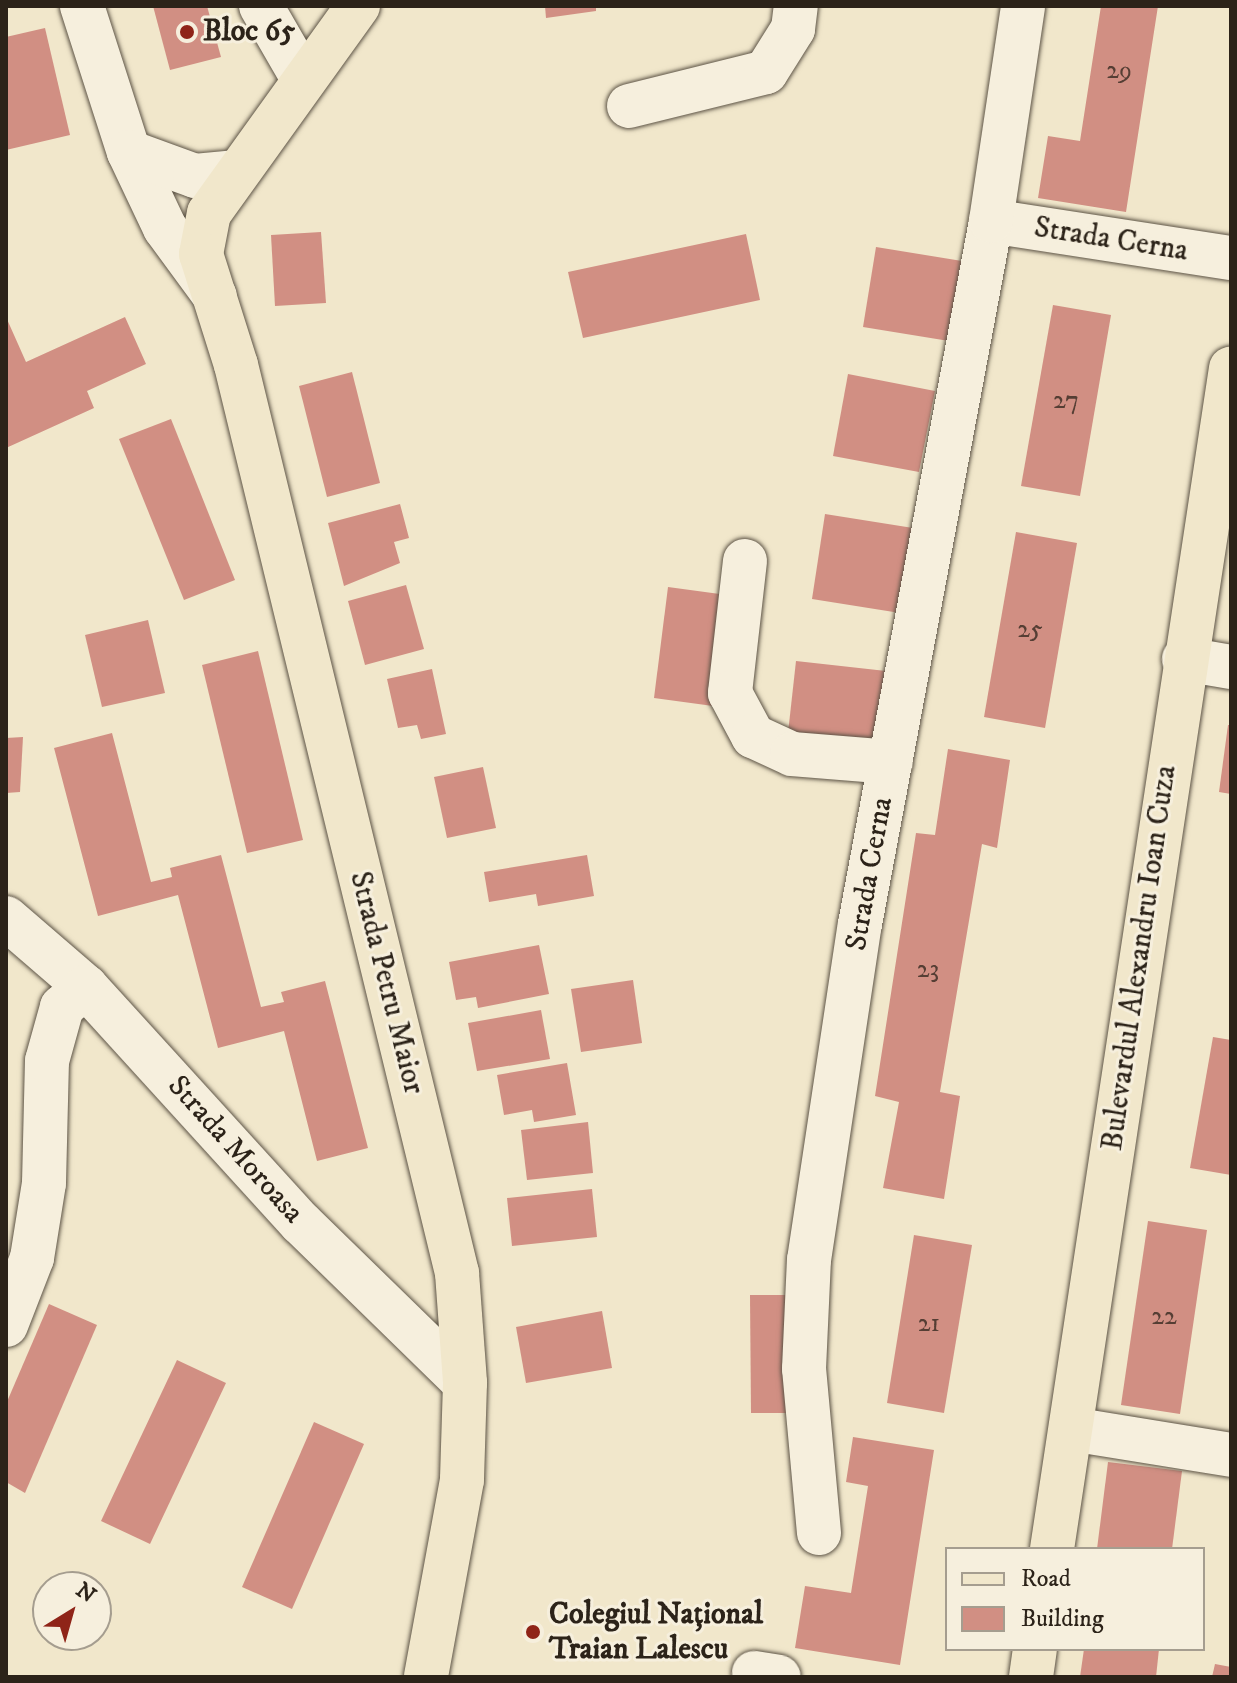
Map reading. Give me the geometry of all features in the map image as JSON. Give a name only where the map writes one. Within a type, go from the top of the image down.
[{"type":"main road","points":[[235,172],[302,77],[358,6]]},
{"type":"main road","name":"Strada Petru Maior","points":[[235,172],[217,298],[457,1273],[465,1383],[462,1480],[426,1677]]},
{"type":"main road","name":"Bulevardul Alexandru Ioan Cuza","points":[[1052,1547],[1184,659],[1231,368]]},
{"type":"main road","points":[[1031,1677],[1035,1651]]},
{"type":"street","name":"Strada Petru Maior","points":[[82,6],[129,152],[165,228],[217,298]]},
{"type":"street","points":[[261,6],[302,77]]},
{"type":"street","points":[[629,106],[766,72],[793,29],[796,6]]},
{"type":"street","name":"Strada Cerna","points":[[819,1533],[804,1369],[809,1260],[891,762],[991,221],[1023,6]]},
{"type":"street","points":[[129,152],[195,176],[235,172]]},
{"type":"street","name":"Strada Cerna","points":[[991,221],[1231,258]]},
{"type":"street","points":[[745,561],[730,693],[753,736],[792,754],[891,762]]},
{"type":"street","points":[[1184,659],[1231,667]]},
{"type":"street","name":"Strada Moroasa","points":[[6,918],[86,987],[301,1223],[465,1383]]},
{"type":"street","points":[[6,1325],[32,1258],[44,1183],[47,1061],[62,1007],[86,987]]},
{"type":"street","points":[[1071,1429],[1231,1455]]},
{"type":"building","name":"Bloc 65","points":[[153,6],[207,6],[221,57],[170,70]]},
{"type":"building","points":[[545,6],[596,6],[596,11],[546,18]]},
{"type":"building","points":[[1101,6],[1158,6],[1126,212],[1038,198],[1048,136],[1080,141]]},
{"type":"building","points":[[45,28],[70,135],[6,150],[6,37]]},
{"type":"building","points":[[321,232],[326,303],[275,306],[271,235]]},
{"type":"building","points":[[746,234],[760,300],[583,338],[568,272]]},
{"type":"building","points":[[876,247],[962,261],[949,341],[863,327]]},
{"type":"building","points":[[1053,305],[1111,315],[1080,496],[1021,486]]},
{"type":"building","points":[[6,317],[26,362],[125,317],[146,364],[87,391],[94,408],[6,448]]},
{"type":"building","points":[[352,372],[380,483],[327,497],[299,386]]},
{"type":"building","points":[[848,374],[935,391],[919,472],[833,456]]},
{"type":"building","points":[[171,419],[235,580],[184,600],[119,439]]},
{"type":"building","points":[[400,504],[409,538],[394,542],[400,563],[344,586],[328,523]]},
{"type":"building","points":[[825,514],[913,528],[900,613],[812,599]]},
{"type":"building","points":[[1016,532],[1077,543],[1045,728],[984,717]]},
{"type":"building","points":[[406,585],[424,649],[365,665],[348,601]]},
{"type":"building","points":[[668,587],[727,595],[713,706],[654,698]]},
{"type":"building","points":[[148,620],[165,693],[102,707],[85,635]]},
{"type":"building","points":[[258,651],[303,840],[247,853],[202,665]]},
{"type":"building","points":[[796,661],[886,671],[876,752],[787,742]]},
{"type":"building","points":[[432,669],[446,734],[421,739],[417,725],[398,728],[387,679]]},
{"type":"building","points":[[1228,725],[1231,725],[1231,794],[1219,792]]},
{"type":"building","points":[[112,733],[151,882],[172,877],[170,868],[221,855],[261,1007],[284,1002],[281,992],[325,981],[368,1148],[317,1161],[284,1031],[218,1048],[178,895],[98,916],[54,748]]},
{"type":"building","points":[[23,737],[20,792],[6,793],[6,738]]},
{"type":"building","points":[[948,749],[1010,760],[997,848],[982,844],[940,1092],[960,1096],[944,1199],[883,1188],[899,1102],[875,1096],[916,833],[935,835]]},
{"type":"building","points":[[483,767],[496,828],[447,838],[434,777]]},
{"type":"building","points":[[587,855],[594,896],[538,906],[536,894],[489,902],[484,872]]},
{"type":"building","points":[[539,945],[549,994],[478,1008],[476,997],[456,1000],[449,962]]},
{"type":"building","points":[[633,980],[642,1043],[581,1052],[571,989]]},
{"type":"building","points":[[541,1010],[550,1059],[477,1071],[468,1023]]},
{"type":"building","points":[[1213,1037],[1231,1040],[1231,1175],[1190,1168]]},
{"type":"building","points":[[567,1063],[576,1115],[534,1122],[532,1110],[504,1115],[497,1075]]},
{"type":"building","points":[[588,1122],[593,1173],[527,1180],[521,1130]]},
{"type":"building","points":[[592,1189],[597,1237],[512,1246],[507,1198]]},
{"type":"building","points":[[1148,1221],[1207,1230],[1180,1414],[1121,1405]]},
{"type":"building","points":[[914,1235],[972,1245],[944,1413],[887,1403]]},
{"type":"building","points":[[750,1295],[793,1295],[794,1413],[751,1413]]},
{"type":"building","points":[[49,1304],[97,1325],[25,1493],[6,1482],[6,1404]]},
{"type":"building","points":[[602,1311],[612,1368],[526,1383],[516,1327]]},
{"type":"building","points":[[177,1360],[226,1383],[150,1544],[101,1521]]},
{"type":"building","points":[[314,1422],[364,1444],[292,1609],[242,1587]]},
{"type":"building","points":[[853,1437],[934,1450],[900,1665],[795,1648],[805,1586],[851,1593],[868,1486],[846,1482]]},
{"type":"building","points":[[1108,1462],[1182,1471],[1172,1547],[1097,1547]]},
{"type":"building","points":[[1084,1651],[1159,1651],[1156,1677],[1080,1677]]},
{"type":"building","points":[[1215,1664],[1231,1667],[1231,1677],[1212,1677]]},
{"type":"place","name":"Bloc 65","points":[[187,32]]},
{"type":"place","name":"Colegiul Național Traian Lalescu","points":[[533,1632]]}]
